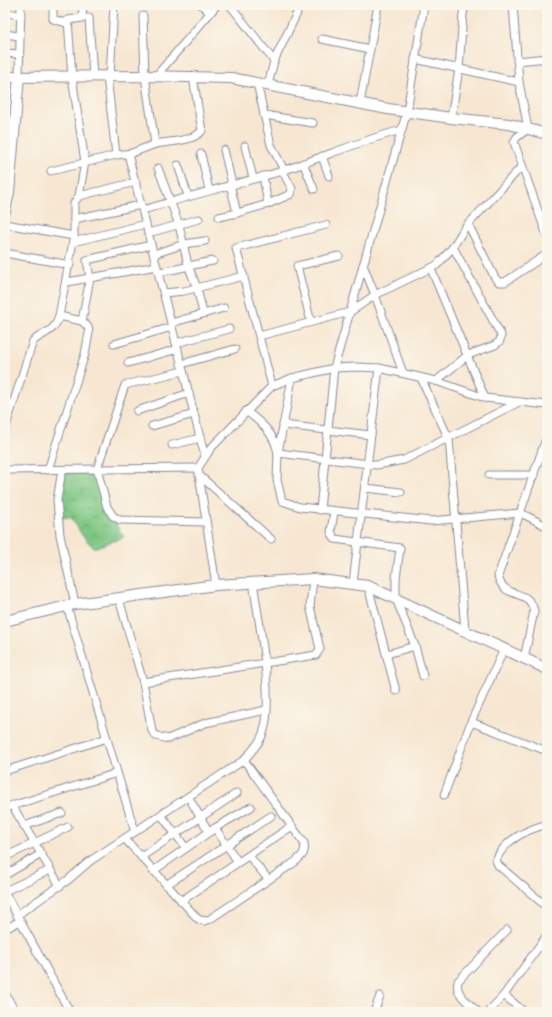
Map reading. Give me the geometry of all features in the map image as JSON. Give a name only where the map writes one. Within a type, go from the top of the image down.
[{"type":"street","points":[[5,211],[9,192],[19,76],[18,54],[21,5]]},
{"type":"street","points":[[53,5],[53,19],[69,24]]},
{"type":"street","points":[[82,18],[83,5]]},
{"type":"street","points":[[114,5],[109,76],[116,155]]},
{"type":"street","points":[[202,5],[210,13]]},
{"type":"street","points":[[156,76],[217,5]]},
{"type":"street","points":[[230,5],[274,61]]},
{"type":"street","points":[[360,103],[378,5]]},
{"type":"street","points":[[320,510],[334,368],[407,111],[424,5]]},
{"type":"street","points":[[451,118],[459,69],[466,5]]},
{"type":"street","points":[[513,5],[519,82],[528,128]]},
{"type":"street","points":[[5,12],[21,16]]},
{"type":"street","points":[[268,85],[274,61],[297,13]]},
{"type":"street","points":[[143,16],[145,76],[155,144]]},
{"type":"street","points":[[5,429],[33,341],[52,331],[57,325],[70,265],[74,239],[74,203],[79,196],[85,162],[72,77],[68,20],[89,18],[93,77]]},
{"type":"street","points":[[5,34],[19,36]]},
{"type":"street","points":[[322,39],[370,49]]},
{"type":"street","points":[[5,53],[18,54]]},
{"type":"street","points":[[517,62],[547,58]]},
{"type":"street","points":[[415,59],[519,82]]},
{"type":"street","points":[[5,77],[156,76],[231,78],[407,111],[451,118],[509,124],[547,134]]},
{"type":"street","points":[[51,170],[116,155],[128,154],[155,144],[197,136],[202,131],[193,77]]},
{"type":"street","points":[[219,217],[268,204],[291,194],[292,189],[271,145],[257,83]]},
{"type":"street","points":[[264,115],[313,123]]},
{"type":"street","points":[[528,128],[517,137],[514,142],[547,236]]},
{"type":"street","points":[[74,219],[169,202],[283,170],[380,135],[402,130]]},
{"type":"street","points":[[245,146],[253,178]]},
{"type":"street","points":[[224,150],[237,213]]},
{"type":"street","points":[[128,154],[205,457]]},
{"type":"street","points":[[201,154],[209,190]]},
{"type":"street","points":[[322,156],[329,176]]},
{"type":"street","points":[[303,163],[314,189]]},
{"type":"street","points":[[178,165],[188,196]]},
{"type":"street","points":[[259,336],[350,312],[375,295],[431,269],[437,265],[453,247],[468,224],[522,166]]},
{"type":"street","points":[[158,168],[169,202],[179,225],[188,265],[197,288],[203,314]]},
{"type":"street","points":[[263,176],[268,204]]},
{"type":"street","points":[[79,196],[136,182]]},
{"type":"street","points":[[148,233],[199,219]]},
{"type":"street","points":[[5,224],[74,239],[146,224]]},
{"type":"street","points":[[468,224],[495,278],[499,282],[505,282],[547,254]]},
{"type":"street","points":[[272,386],[236,248],[326,225]]},
{"type":"street","points":[[154,254],[184,244],[205,241]]},
{"type":"street","points":[[82,321],[90,278],[87,260],[151,245]]},
{"type":"street","points":[[436,381],[468,355],[495,345],[500,341],[501,335],[453,247]]},
{"type":"street","points":[[5,253],[70,265]]},
{"type":"street","points":[[311,322],[297,266],[339,256]]},
{"type":"street","points":[[66,282],[157,269],[175,270],[188,265],[213,261]]},
{"type":"street","points":[[363,264],[403,373]]},
{"type":"street","points":[[431,269],[485,398]]},
{"type":"street","points":[[164,293],[197,288],[244,276]]},
{"type":"street","points":[[114,344],[224,308]]},
{"type":"street","points":[[48,470],[85,354],[89,333],[88,327],[82,321],[60,316]]},
{"type":"street","points":[[128,363],[229,329]]},
{"type":"street","points":[[206,522],[120,520],[112,516],[107,507],[97,469],[125,385],[182,368],[235,349]]},
{"type":"street","points":[[216,585],[199,471],[205,457],[246,411],[272,386],[292,378],[334,368],[379,368],[436,381],[485,398],[547,405]]},
{"type":"street","points":[[353,583],[379,368]]},
{"type":"street","points":[[292,378],[278,453],[277,480],[282,501],[300,508],[431,521],[456,520],[521,513],[544,525],[547,524]]},
{"type":"street","points":[[422,378],[449,439],[466,630]]},
{"type":"street","points":[[137,411],[189,393]]},
{"type":"street","points":[[278,453],[377,465],[404,460],[449,439],[519,402]]},
{"type":"street","points":[[246,411],[257,419],[275,440],[278,453]]},
{"type":"street","points":[[152,426],[194,414]]},
{"type":"street","points":[[283,425],[371,435]]},
{"type":"street","points":[[524,659],[534,612],[532,604],[530,600],[506,590],[500,584],[498,576],[547,436]]},
{"type":"street","points":[[172,445],[200,438]]},
{"type":"street","points":[[5,470],[97,469],[199,471],[271,540]]},
{"type":"street","points":[[62,470],[57,500],[60,535],[71,605],[106,738],[135,832]]},
{"type":"street","points":[[488,475],[534,475]]},
{"type":"street","points":[[365,488],[401,492]]},
{"type":"street","points":[[334,511],[331,532],[335,539],[400,548],[396,578],[396,599],[415,646],[423,676]]},
{"type":"street","points":[[5,621],[71,605],[119,598],[216,585],[313,579],[368,586],[466,630],[547,669]]},
{"type":"street","points":[[143,682],[316,655],[320,649],[310,606],[313,579]]},
{"type":"street","points":[[5,929],[90,861],[189,798],[244,760],[262,738],[267,689],[265,664],[253,582]]},
{"type":"street","points":[[368,586],[396,691]]},
{"type":"street","points":[[119,598],[143,682],[152,731],[162,739],[168,739],[206,723],[266,710]]},
{"type":"street","points":[[387,654],[415,646]]},
{"type":"street","points":[[444,795],[471,722],[504,649]]},
{"type":"street","points":[[471,722],[547,752]]},
{"type":"street","points":[[5,771],[106,738]]},
{"type":"street","points":[[125,839],[198,919],[204,921],[210,920],[304,854],[304,843],[244,760]]},
{"type":"street","points":[[60,886],[24,826],[9,806],[117,773]]},
{"type":"street","points":[[141,857],[236,793]]},
{"type":"street","points":[[189,798],[200,818],[226,845],[238,862]]},
{"type":"street","points":[[153,871],[212,830],[251,806]]},
{"type":"street","points":[[24,826],[62,813]]},
{"type":"street","points":[[161,815],[186,848]]},
{"type":"street","points":[[166,885],[270,816]]},
{"type":"street","points":[[547,824],[521,832],[499,854],[496,860],[498,865],[547,907]]},
{"type":"street","points":[[181,901],[292,826]]},
{"type":"street","points":[[5,857],[68,827]]},
{"type":"street","points":[[5,875],[41,854]]},
{"type":"street","points":[[249,856],[268,880]]},
{"type":"street","points":[[50,870],[5,892],[70,1012]]},
{"type":"street","points":[[478,1012],[458,991],[456,986],[458,981],[507,930]]},
{"type":"street","points":[[488,1012],[504,995],[547,935]]},
{"type":"street","points":[[5,994],[15,1012]]},
{"type":"street","points":[[504,995],[524,1012]]},
{"type":"street","points":[[374,1012],[380,996]]},
{"type":"green space","points":[[65,473],[95,473],[102,502],[124,537],[94,548],[82,535],[72,518],[61,517],[60,500]]}]
